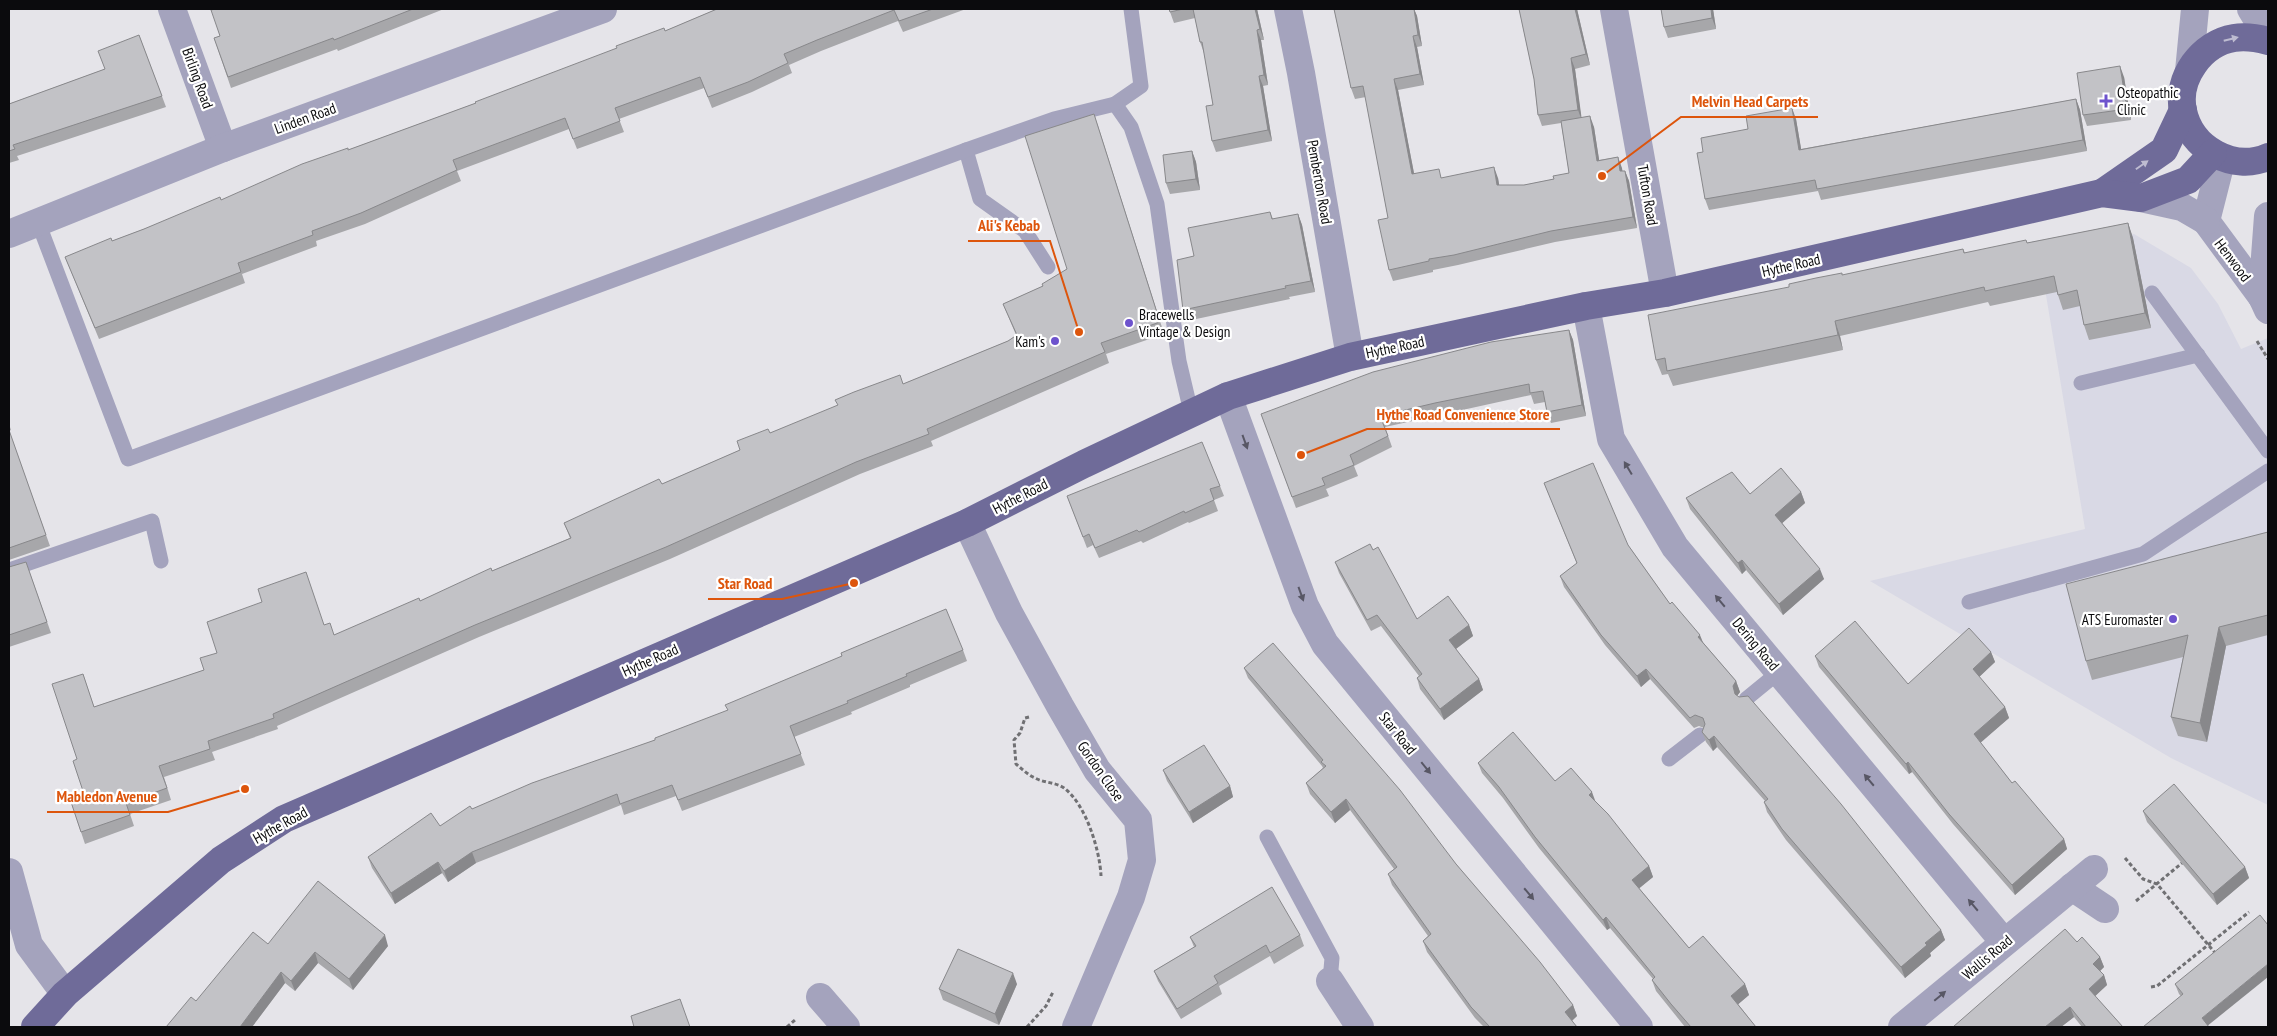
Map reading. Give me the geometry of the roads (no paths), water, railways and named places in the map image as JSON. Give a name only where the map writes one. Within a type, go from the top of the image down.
[{"type":"main road","points":[[2268,42],[2253,37],[2234,38],[2216,44],[2201,55],[2189,71],[2183,90],[2183,110],[2189,128],[2199,142],[2217,156],[2240,162],[2268,157]]},
{"type":"main road","name":"Hythe Road","points":[[2102,193],[2164,150],[2183,110]]},
{"type":"main road","name":"Hythe Road","points":[[35,1027],[65,994],[221,860],[284,819],[967,523],[1191,412],[1228,396],[1350,356],[1586,306],[1665,293],[2102,193],[2141,198],[2188,180],[2217,156]]},
{"type":"street","name":"Birling Road","points":[[172,9],[223,148]]},
{"type":"street","name":"Linden Road","points":[[9,234],[223,148],[603,9]]},
{"type":"street","name":"Pemberton Road","points":[[1288,9],[1350,356]]},
{"type":"street","name":"Tufton Road","points":[[1614,9],[1665,293]]},
{"type":"street","points":[[2189,71],[2195,9]]},
{"type":"street","points":[[2251,9],[2268,38]]},
{"type":"street","points":[[2206,221],[2217,156]]},
{"type":"street","name":"Henwood","points":[[2141,198],[2182,207],[2206,221],[2265,304]]},
{"type":"street","name":"Henwood","points":[[2265,304],[2268,216]]},
{"type":"street","name":"Dering Road","points":[[1586,306],[1611,439],[1675,547],[2004,942]]},
{"type":"street","name":"Star Road","points":[[1228,396],[1305,606],[1325,644],[1639,1027]]},
{"type":"street","name":"Gordon Close","points":[[967,523],[1009,613],[1060,706],[1098,770],[1138,820],[1142,860],[1131,897],[1076,1027]]},
{"type":"street","name":"Wallis Road","points":[[1902,1027],[2094,868]]},
{"type":"street","points":[[9,872],[19,947],[65,994]]},
{"type":"street","points":[[2072,887],[2105,909]]},
{"type":"street","points":[[1330,981],[1349,1023]]},
{"type":"street","points":[[820,997],[846,1027]]},
{"type":"lane","points":[[38,222],[128,459],[966,150],[1054,119],[1116,104],[1140,86],[1131,9]]},
{"type":"lane","points":[[1116,104],[1131,127],[1156,204],[1179,361],[1191,412]]},
{"type":"lane","points":[[966,150],[980,199],[1025,231],[1048,267]]},
{"type":"lane","points":[[2152,292],[2268,451]]},
{"type":"lane","points":[[2080,382],[2198,355]]},
{"type":"lane","points":[[1969,602],[2143,554],[2268,471]]},
{"type":"lane","points":[[9,570],[152,521],[161,561]]},
{"type":"lane","points":[[1746,699],[1779,672]]},
{"type":"lane","points":[[1669,759],[1700,735]]},
{"type":"lane","points":[[1267,838],[1332,958],[1330,981]]},
{"type":"place","name":"Osteopathic Clinic","points":[[2106,101]]},
{"type":"place","name":"Melvin Head Carpets","points":[[1602,176]]},
{"type":"place","name":"Bracewells Vintage & Design","points":[[1129,323]]},
{"type":"place","name":"Ali's Kebab","points":[[1079,332]]},
{"type":"place","name":"Kam's","points":[[1055,341]]},
{"type":"place","name":"Hythe Road Convenience Store","points":[[1301,455]]},
{"type":"place","name":"Star Road","points":[[854,583]]},
{"type":"place","name":"ATS Euromaster","points":[[2173,619]]},
{"type":"place","name":"Mabledon Avenue","points":[[245,789]]}]
